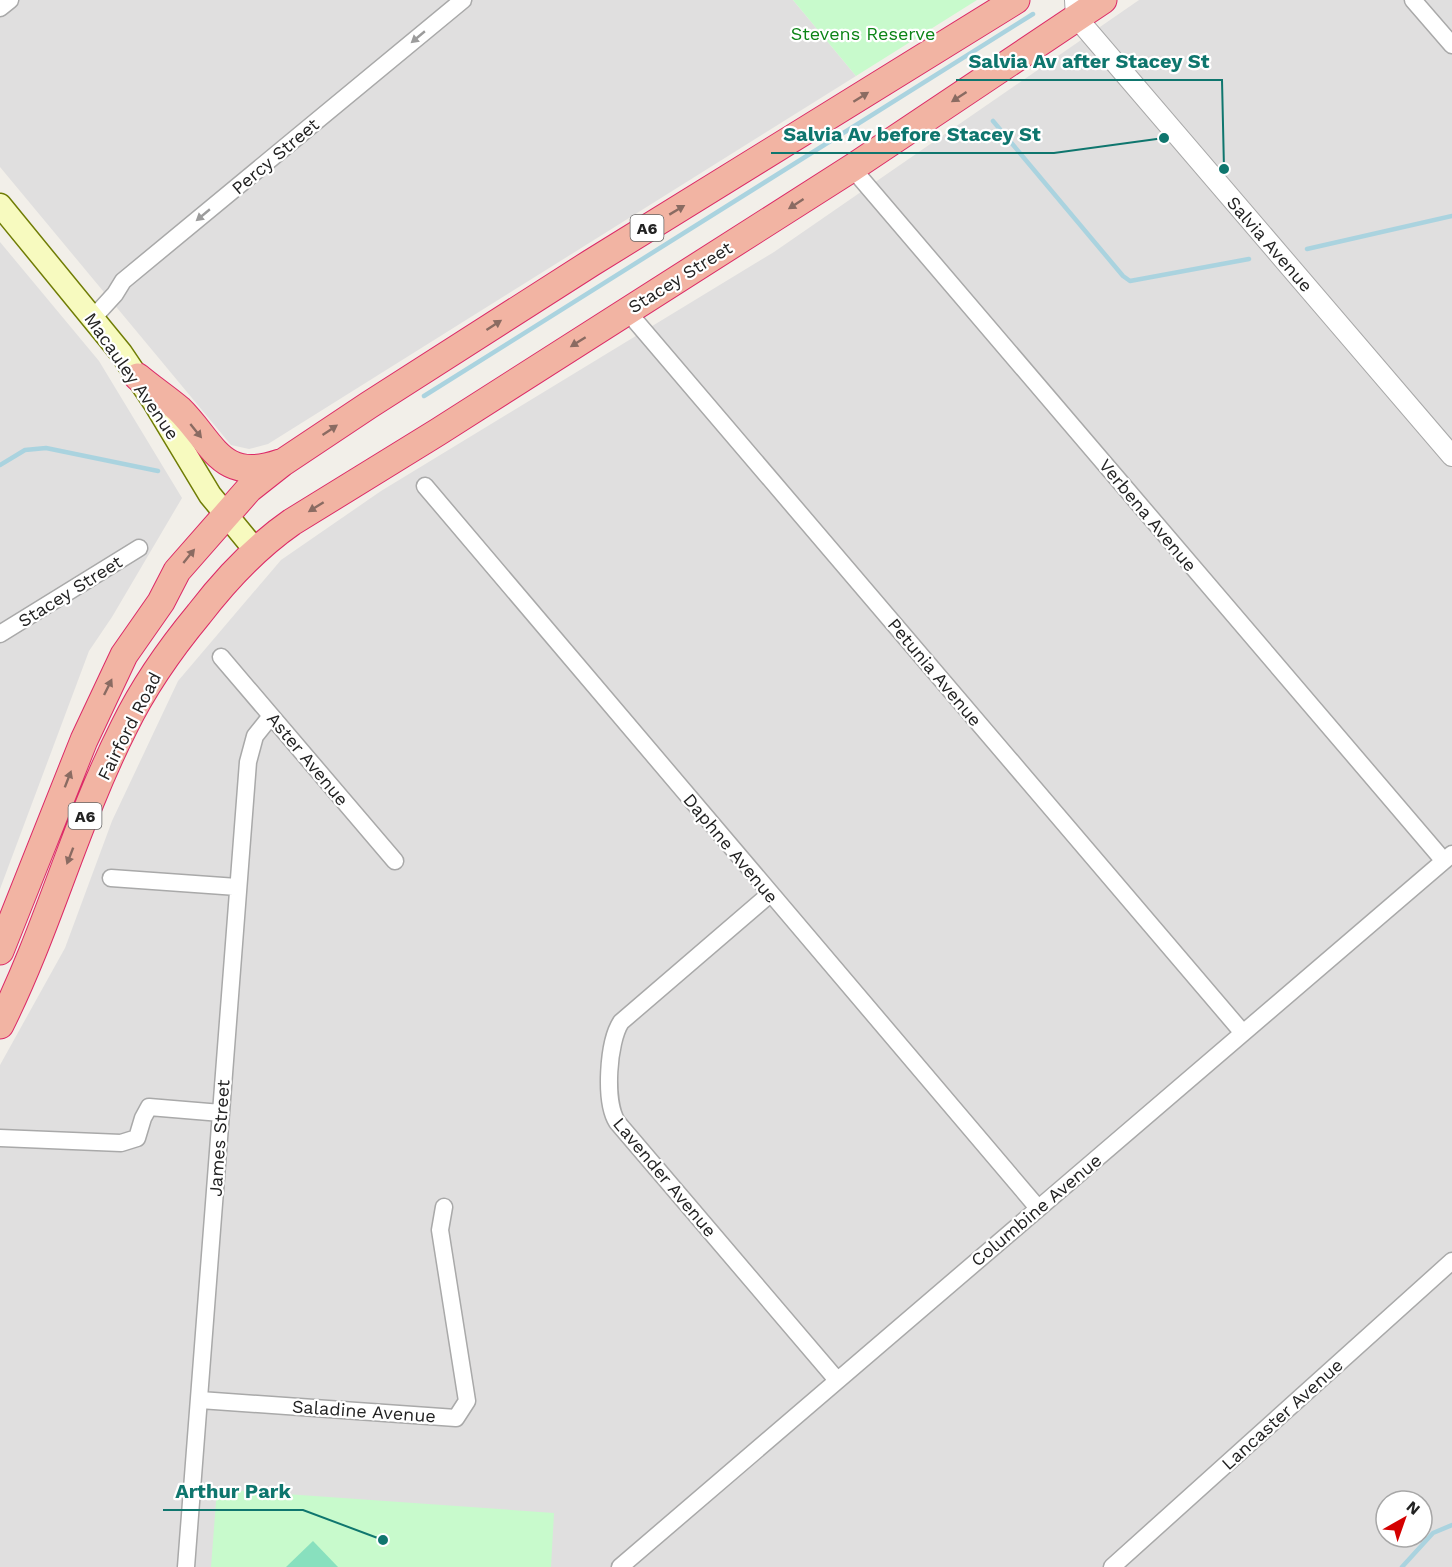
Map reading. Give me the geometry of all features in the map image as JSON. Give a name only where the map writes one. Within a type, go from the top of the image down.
[{"type":"highway","name":"A6","points":[[226,516],[249,489],[282,463],[591,262],[1016,0]]},
{"type":"highway","name":"Stacey Street","points":[[256,551],[292,522],[438,432],[852,168],[1076,8],[1103,0]]},
{"type":"highway","points":[[138,377],[179,410],[211,449],[226,462],[257,469],[282,463]]},
{"type":"highway","name":"Fairford Road","points":[[0,951],[84,740],[124,655],[161,602],[177,571],[226,516]]},
{"type":"highway","name":"Fairford Road","points":[[0,1025],[26,973],[103,772],[135,705],[158,668],[194,620],[234,572],[256,551]]},
{"type":"main road","name":"Macauley Avenue","points":[[0,205],[93,318],[138,377],[210,495],[256,551]]},
{"type":"street","points":[[0,9],[10,0]]},
{"type":"street","name":"Percy Street","points":[[93,318],[115,294],[123,281],[463,0]]},
{"type":"street","points":[[1413,0],[1452,45]]},
{"type":"street","name":"Salvia Avenue","points":[[1076,8],[1452,456]]},
{"type":"street","name":"Verbena Avenue","points":[[852,168],[1448,858]]},
{"type":"street","name":"Petunia Avenue","points":[[627,311],[1243,1033]]},
{"type":"street","name":"Daphne Avenue","points":[[425,486],[1038,1208]]},
{"type":"street","name":"Stacey Street","points":[[0,634],[139,548]]},
{"type":"street","name":"Aster Avenue","points":[[221,657],[395,861]]},
{"type":"street","name":"James Street","points":[[186,1567],[237,887],[251,745],[259,729],[271,716]]},
{"type":"street","name":"Columbine Avenue","points":[[620,1567],[1448,858]]},
{"type":"street","points":[[111,878],[237,887]]},
{"type":"street","name":"Lavender Avenue","points":[[770,894],[621,1022],[613,1038],[609,1101],[611,1112],[617,1122],[837,1380]]},
{"type":"street","points":[[0,1138],[121,1143],[137,1138],[149,1107],[221,1113]]},
{"type":"street","name":"Saladine Avenue","points":[[200,1400],[456,1418],[467,1401],[440,1230],[444,1207]]},
{"type":"street","name":"Lancaster Avenue","points":[[1112,1567],[1452,1261]]},
{"type":"shaded area","points":[[0,0],[793,0],[856,76],[268,444],[249,449],[231,445],[0,167]]},
{"type":"shaded area","points":[[1139,0],[1452,0],[1452,1567],[0,1567],[0,1065],[65,948],[112,821],[178,681],[281,560],[381,491],[774,252]]},
{"type":"shaded area","points":[[0,242],[99,361],[182,498],[112,617],[89,651],[0,889]]},
{"type":"green space","name":"Stevens Reserve","points":[[793,0],[977,0],[856,76]]},
{"type":"green space","points":[[217,1489],[554,1513],[551,1567],[211,1567]]},
{"type":"green space","points":[[313,1541],[338,1567],[286,1567]]},
{"type":"waterway","points":[[424,396],[1033,14]]},
{"type":"waterway","points":[[993,121],[1123,276],[1130,281],[1249,259]]},
{"type":"waterway","points":[[1307,249],[1452,216]]},
{"type":"waterway","points":[[0,465],[25,450],[46,448],[158,471]]},
{"type":"waterway","points":[[1402,1567],[1433,1533],[1452,1525]]},
{"type":"place","name":"Salvia Av before Stacey St","points":[[1164,138]]},
{"type":"place","name":"Salvia Av after Stacey St","points":[[1224,169]]},
{"type":"place","name":"Arthur Park","points":[[383,1540]]}]
